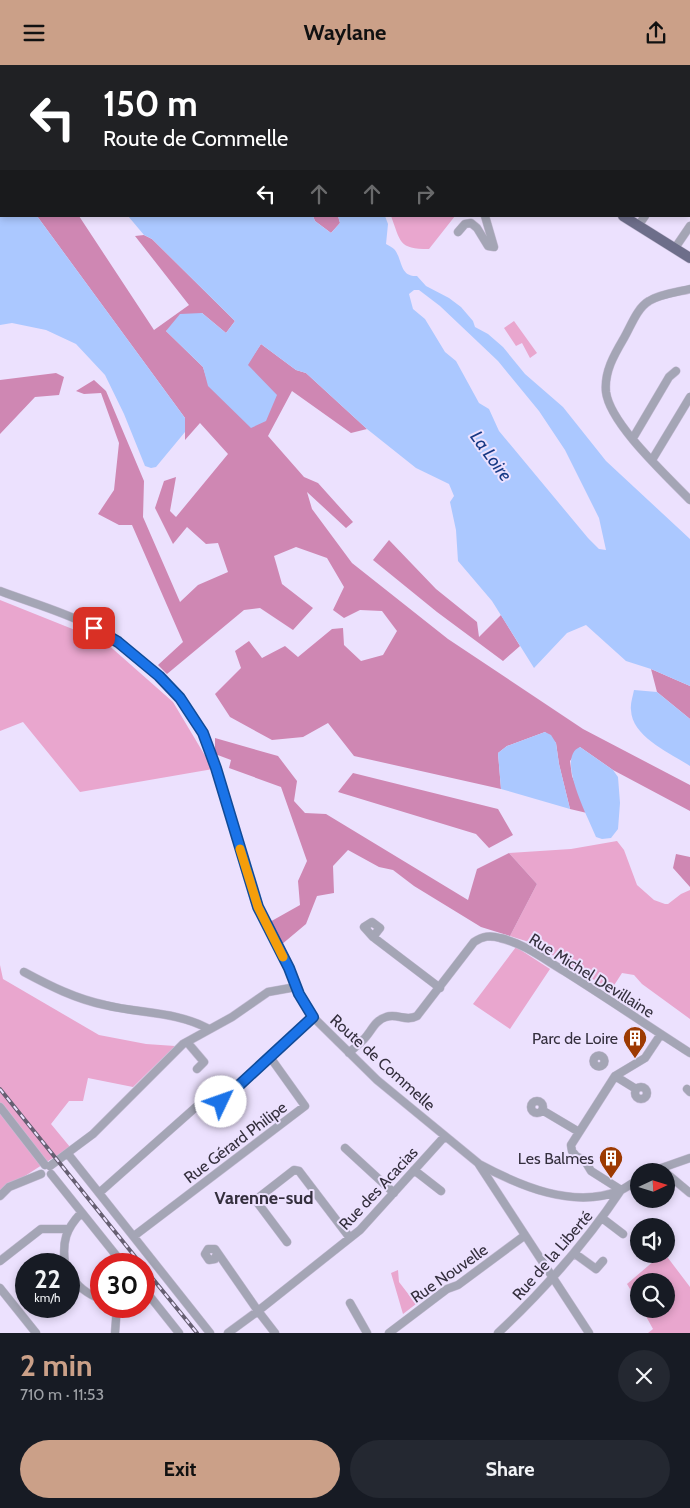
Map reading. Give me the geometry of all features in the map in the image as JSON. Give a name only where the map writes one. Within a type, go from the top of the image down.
[{"type":"main road","points":[[624,217],[690,258]]},
{"type":"street","points":[[458,232],[465,225],[474,224],[488,246],[494,247],[485,217]]},
{"type":"street","points":[[638,226],[644,217]]},
{"type":"street","points":[[675,248],[690,226]]},
{"type":"street","points":[[690,289],[651,299],[645,304],[639,311],[609,367],[606,378],[606,391],[609,403],[632,438],[690,500]]},
{"type":"street","points":[[632,438],[669,377],[676,371]]},
{"type":"street","points":[[652,460],[690,397]]},
{"type":"street","name":"Route de Commelle","points":[[0,591],[87,624],[106,634],[159,676],[180,698],[194,717],[206,740],[258,907],[289,968],[299,994],[313,1017],[377,1080],[478,1163],[589,1333]]},
{"type":"street","name":"Rue Michel Devillaine","points":[[349,1053],[362,1041],[370,1029],[384,1017],[391,1016],[407,1019],[417,1016],[474,942],[484,936],[501,938],[531,951],[592,988],[690,1053]]},
{"type":"street","points":[[373,937],[440,988]]},
{"type":"street","points":[[24,972],[55,989],[105,1005],[183,1017],[210,1029]]},
{"type":"street","points":[[0,1196],[9,1187],[41,1174],[46,1177],[48,1169],[93,1134],[182,1044],[232,1017],[268,992],[296,987]]},
{"type":"street","points":[[99,1193],[196,1107],[221,1102],[313,1017]]},
{"type":"street","points":[[621,1190],[591,1171],[585,1161],[576,1156],[572,1151],[572,1145],[617,1075],[645,1058],[661,1034]]},
{"type":"street","points":[[188,1042],[204,1062],[198,1069]]},
{"type":"street","name":"Rue Gérard Philipe","points":[[134,1236],[305,1106],[270,1057]]},
{"type":"street","points":[[604,1065],[636,1089]]},
{"type":"street","points":[[0,1107],[114,1253]]},
{"type":"street","points":[[542,1110],[579,1132]]},
{"type":"street","name":"Rue des Acacias","points":[[228,1333],[360,1230],[445,1136]]},
{"type":"street","points":[[345,1148],[394,1193]]},
{"type":"street","points":[[68,1154],[210,1333]]},
{"type":"street","points":[[675,1165],[690,1158]]},
{"type":"street","points":[[478,1163],[517,1182],[566,1196],[590,1197],[621,1190],[630,1184]]},
{"type":"street","points":[[414,1170],[441,1191]]},
{"type":"street","points":[[287,1242],[257,1202],[258,1198],[294,1171],[299,1171],[350,1238]]},
{"type":"street","points":[[675,1179],[690,1193]]},
{"type":"street","name":"Rue de la Liberté","points":[[498,1333],[553,1279],[602,1218],[621,1190]]},
{"type":"street","points":[[64,1253],[68,1229],[81,1213]]},
{"type":"street","points":[[602,1218],[623,1234]]},
{"type":"street","points":[[0,1261],[41,1229],[68,1229]]},
{"type":"street","name":"Rue Nouvelle","points":[[389,1333],[447,1289],[458,1285],[524,1236]]},
{"type":"street","points":[[218,1253],[275,1333]]},
{"type":"street","points":[[574,1253],[596,1269],[602,1261]]},
{"type":"street","points":[[0,1288],[36,1333]]},
{"type":"street","points":[[350,1303],[367,1333]]},
{"type":"street","points":[[155,1304],[179,1333]]},
{"type":"street","points":[[115,1333],[116,1318]]},
{"type":"shaded area","points":[[38,217],[80,217],[154,330],[189,305],[135,236],[144,235],[152,239],[235,321],[226,333],[202,313],[166,331],[203,367],[209,386],[247,365],[261,344],[296,370],[306,373],[367,429],[351,433],[292,391],[268,436],[304,477],[318,483],[353,522],[346,528],[307,492],[312,509],[352,563],[448,639],[583,729],[690,785],[690,811],[613,770],[580,747],[570,761],[572,776],[587,813],[570,809],[556,743],[545,732],[507,746],[498,753],[501,789],[354,756],[328,723],[303,737],[272,740],[230,717],[215,694],[241,668],[235,651],[249,641],[262,658],[285,646],[298,657],[332,629],[343,628],[344,645],[361,661],[383,655],[397,631],[382,611],[360,610],[344,618],[333,610],[344,587],[327,558],[296,547],[274,556],[282,584],[313,608],[293,630],[260,608],[244,610],[167,674],[158,665],[183,642],[132,525],[119,525],[98,514],[114,490],[119,443],[101,393],[84,394],[76,391],[94,380],[106,391],[144,481],[143,517],[180,602],[198,585],[228,572],[218,543],[206,544],[187,527],[173,544],[155,508],[164,481],[176,477],[170,511],[176,517],[228,454],[200,423],[185,440],[185,418]]},
{"type":"shaded area","points":[[313,217],[338,217],[340,223],[331,233],[315,221]]},
{"type":"shaded area","points":[[391,217],[454,217],[429,249],[419,249],[406,245],[399,238]]},
{"type":"shaded area","points":[[514,321],[537,353],[530,358],[522,343],[516,346],[504,328]]},
{"type":"shaded area","points":[[56,373],[64,377],[59,395],[35,397],[0,434],[0,380]]},
{"type":"shaded area","points":[[389,540],[436,589],[477,622],[479,637],[501,615],[520,646],[503,661],[437,612],[373,560]]},
{"type":"shaded area","points":[[0,600],[105,642],[173,702],[213,769],[80,792],[23,722],[0,731]]},
{"type":"shaded area","points":[[651,669],[690,686],[690,719],[657,692]]},
{"type":"shaded area","points":[[215,738],[278,756],[297,781],[294,801],[305,813],[326,814],[468,900],[477,869],[509,853],[537,884],[510,936],[481,927],[414,886],[393,870],[379,867],[348,850],[333,866],[334,893],[317,896],[306,924],[281,945],[268,923],[300,905],[298,881],[307,861],[281,787],[229,768],[231,760],[215,754]]},
{"type":"shaded area","points":[[353,773],[498,809],[513,835],[489,848],[476,834],[338,792]]},
{"type":"shaded area","points":[[617,841],[624,850],[637,885],[654,900],[668,904],[690,890],[690,1019],[642,984],[634,975],[622,973],[611,990],[532,943],[510,936],[537,884],[509,853],[571,849]]},
{"type":"shaded area","points":[[676,854],[690,857],[690,887],[673,868]]},
{"type":"shaded area","points":[[516,947],[550,969],[510,1029],[473,1004]]},
{"type":"shaded area","points":[[0,965],[3,979],[99,1035],[146,1044],[175,1046],[133,1087],[88,1078],[83,1101],[69,1101],[51,1124],[70,1147],[0,1192]]},
{"type":"shaded area","points":[[652,1263],[672,1263],[690,1287],[690,1333],[648,1333],[653,1329],[647,1318],[675,1318],[675,1273],[640,1273]]},
{"type":"shaded area","points":[[398,1270],[399,1282],[416,1304],[403,1314],[391,1273]]},
{"type":"water","points":[[0,217],[38,217],[185,418],[185,432],[156,467],[145,466],[124,414],[105,375],[76,344],[46,330],[12,323],[0,325]]},
{"type":"water","name":"La Loire","points":[[129,217],[313,217],[315,221],[331,233],[340,223],[338,217],[385,217],[388,224],[386,244],[397,253],[404,271],[411,276],[417,276],[426,286],[449,298],[461,307],[473,321],[475,327],[488,334],[503,347],[525,374],[563,407],[606,461],[690,539],[690,686],[651,669],[626,661],[586,625],[567,633],[534,668],[492,601],[458,561],[456,530],[450,502],[454,496],[449,484],[416,468],[367,429],[306,373],[296,370],[261,344],[248,365],[277,395],[266,421],[251,428],[208,386],[203,367],[166,331],[180,314],[202,313],[226,333],[235,321],[152,239],[144,235]],"holes":[[[414,290],[419,290],[440,306],[498,361],[539,411],[565,450],[599,518],[606,550],[599,549],[588,538],[499,431],[489,409],[479,403],[456,361],[445,352],[425,319],[413,309],[409,294]]]},
{"type":"water","points":[[634,690],[657,692],[690,719],[690,766],[653,743],[638,728],[633,720],[631,710]]},
{"type":"water","points":[[545,732],[551,735],[556,743],[570,809],[501,789],[498,753],[507,746]]},
{"type":"water","points":[[580,747],[613,770],[618,777],[620,803],[618,829],[611,838],[602,839],[596,837],[576,789],[571,763],[573,753]]},
{"type":"railway","points":[[0,1089],[132,1253]]},
{"type":"railway","points":[[155,1281],[197,1333]]},
{"type":"slow traffic","points":[[240,849],[258,907],[283,957]]},
{"type":"place","name":"Parc de Loire","points":[[635,1059]]},
{"type":"place","name":"Les Balmes","points":[[611,1179]]},
{"type":"district","name":"Varenne-sud","points":[[264,1198]]},
{"type":"route","points":[[94,628],[118,642],[159,676],[180,698],[194,717],[203,733],[216,768],[258,907],[289,968],[299,994],[313,1017],[221,1102]]}]
